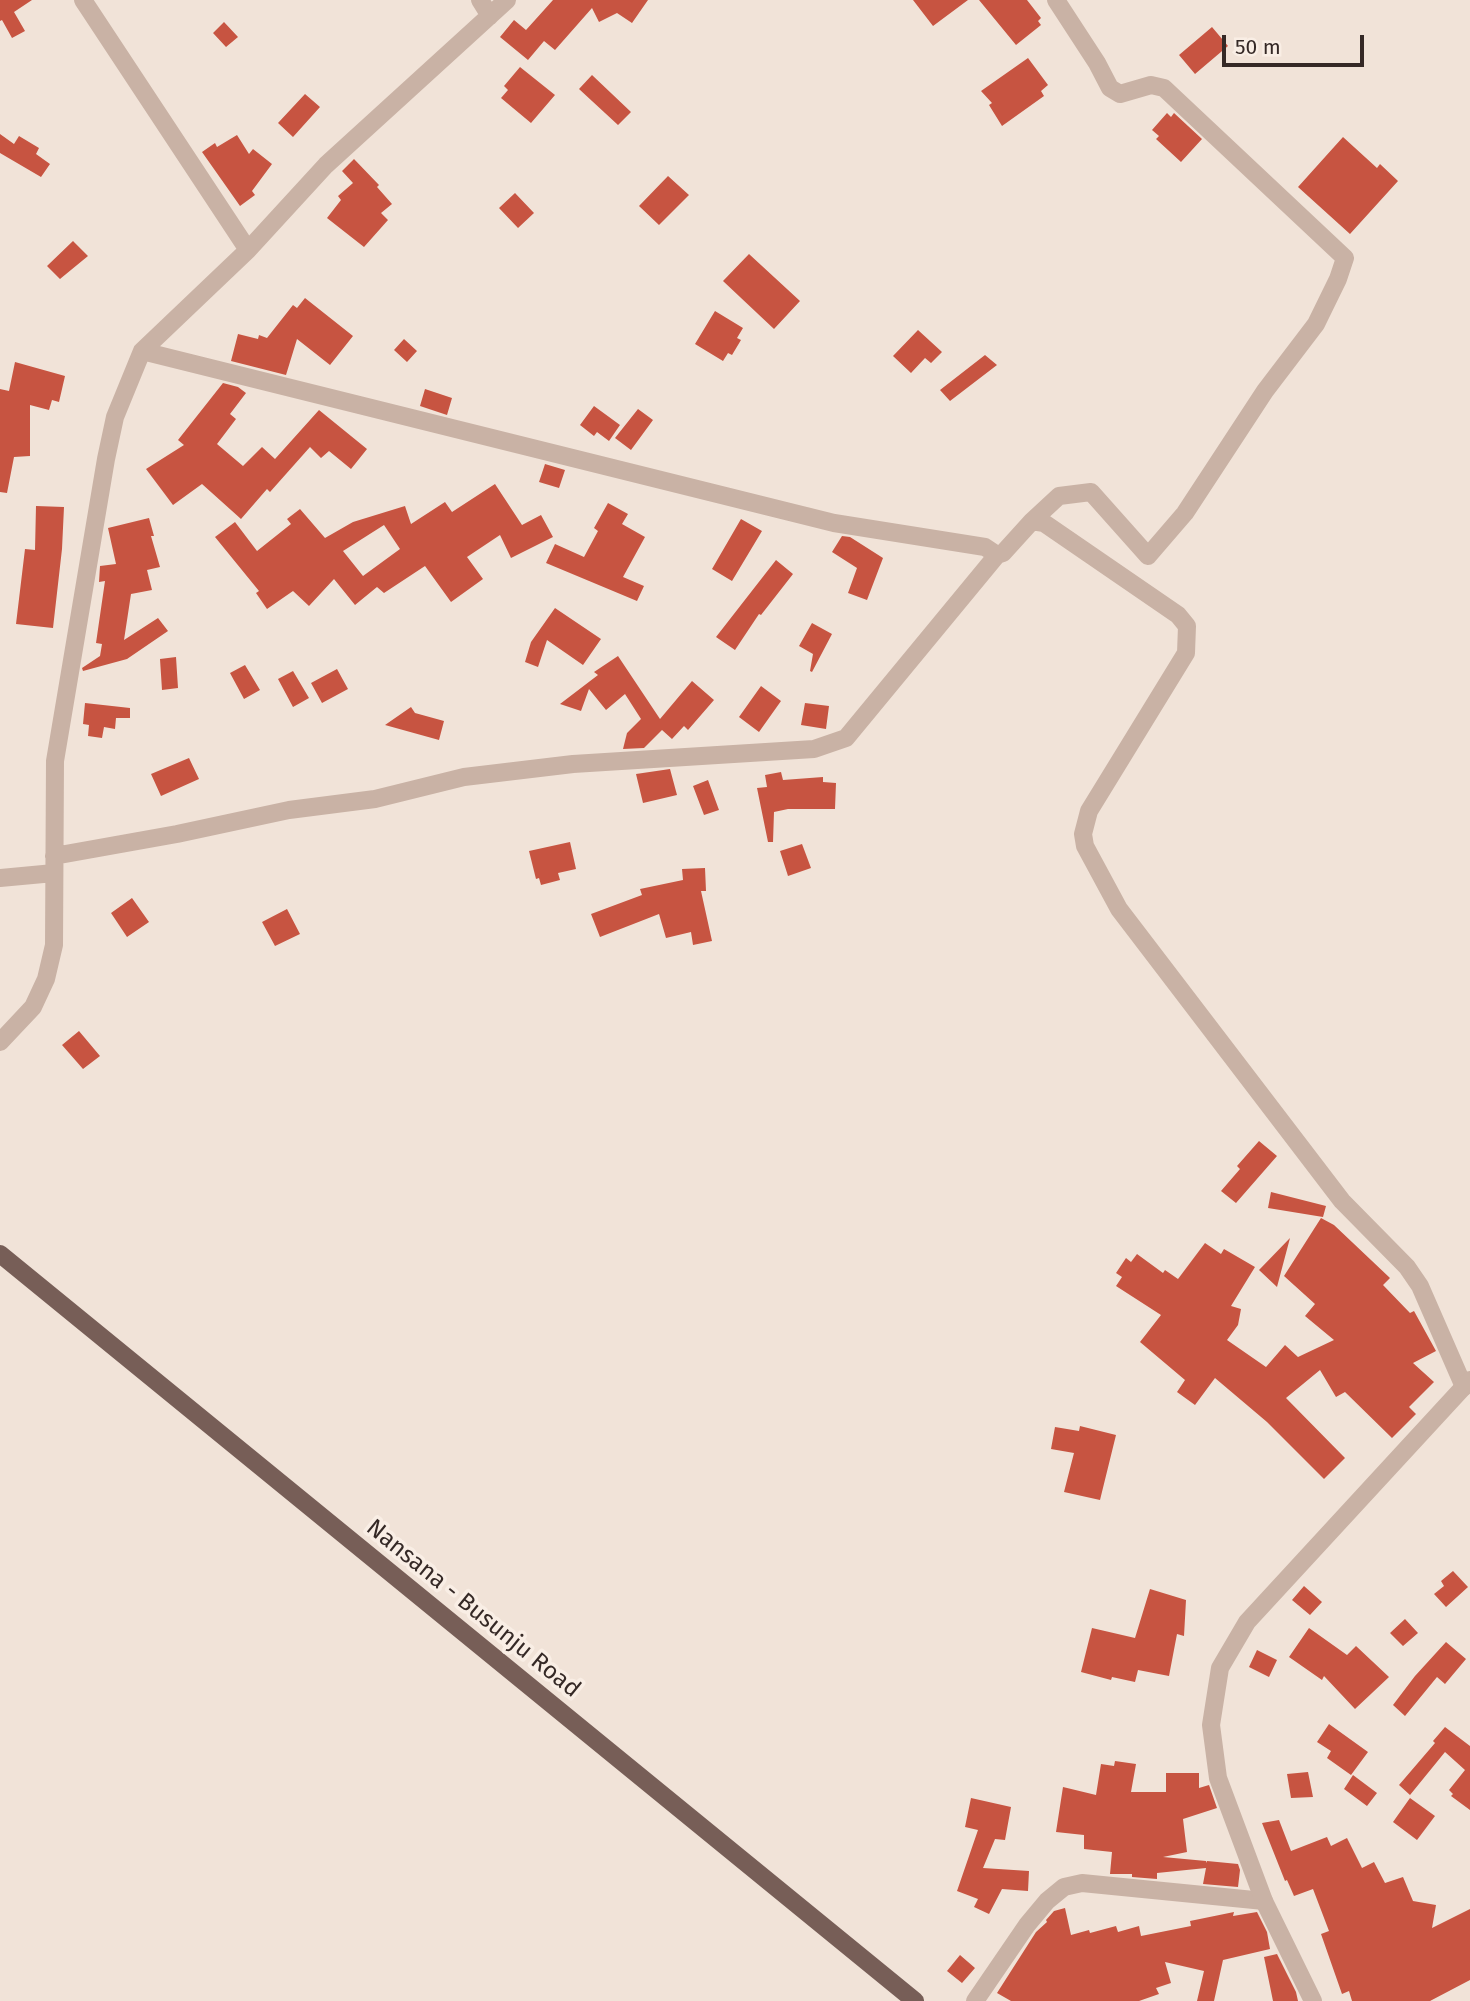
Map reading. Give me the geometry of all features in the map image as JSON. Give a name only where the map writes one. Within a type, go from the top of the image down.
[{"type":"main road","name":"Nansana - Busunju Road","points":[[0,1254],[915,2001]]},
{"type":"street","points":[[83,0],[248,250]]},
{"type":"street","points":[[0,1042],[33,1007],[46,979],[54,945],[55,761],[106,459],[115,417],[142,351],[248,250],[326,165],[485,8],[507,0]]},
{"type":"street","points":[[0,878],[177,834],[289,810],[375,799],[464,777],[597,762],[814,749],[846,738],[997,555],[1003,553],[1059,496],[1090,492],[1148,556],[1185,513],[1265,391],[1316,324],[1345,258],[1164,88],[1151,85],[1121,94],[1110,88],[1056,0]]},
{"type":"street","points":[[142,351],[834,523],[985,547],[997,555]]},
{"type":"street","points":[[1032,521],[1044,523],[1055,530],[1178,615],[1187,626],[1186,653],[1089,811],[1083,834],[1084,846],[1119,909],[1342,1201],[1407,1267],[1420,1286],[1467,1384],[1247,1622],[1220,1668],[1211,1725],[1218,1778],[1264,1901],[1313,2001]]},
{"type":"street","points":[[975,2001],[1027,1925],[1064,1887],[1082,1882],[1264,1901]]},
{"type":"building","points":[[0,0],[32,0],[14,12],[25,31],[12,38],[2,20],[0,21]]},
{"type":"building","points":[[553,0],[648,0],[632,23],[617,13],[599,22],[592,8],[555,50],[544,41],[528,60],[500,37],[514,20],[526,30]]},
{"type":"building","points":[[913,0],[968,0],[933,26]]},
{"type":"building","points":[[979,0],[1027,0],[1041,18],[1038,21],[1041,25],[1016,45]]},
{"type":"building","points":[[224,22],[238,37],[226,47],[213,33]]},
{"type":"building","points":[[1212,27],[1228,46],[1195,74],[1179,55]]},
{"type":"building","points":[[1028,58],[1048,85],[1041,91],[1044,96],[1002,126],[989,105],[992,103],[981,91]]},
{"type":"building","points":[[520,67],[555,95],[531,123],[501,98],[508,90],[504,86]]},
{"type":"building","points":[[592,75],[631,112],[618,125],[579,89]]},
{"type":"building","points":[[305,94],[320,107],[293,137],[278,123]]},
{"type":"building","points":[[1167,113],[1171,117],[1174,113],[1202,139],[1181,162],[1156,139],[1159,136],[1152,130]]},
{"type":"building","points":[[0,134],[14,144],[19,136],[39,148],[36,154],[50,164],[41,177],[0,153]]},
{"type":"building","points":[[237,135],[249,154],[253,149],[272,164],[252,191],[255,195],[240,206],[202,152],[215,143],[217,147]]},
{"type":"building","points":[[1343,137],[1377,168],[1380,164],[1398,181],[1350,234],[1298,187]]},
{"type":"building","points":[[354,159],[379,185],[377,187],[392,204],[381,213],[388,220],[364,247],[327,218],[341,200],[338,196],[353,183],[342,171]]},
{"type":"building","points":[[668,176],[689,195],[659,225],[639,206]]},
{"type":"building","points":[[515,193],[534,213],[518,228],[499,208]]},
{"type":"building","points":[[73,241],[88,256],[60,279],[47,266]]},
{"type":"building","points":[[749,254],[800,301],[774,329],[723,281]]},
{"type":"building","points":[[305,298],[353,336],[330,365],[297,339],[286,375],[231,361],[238,334],[258,339],[259,335],[267,338],[293,305],[297,308]]},
{"type":"building","points":[[715,311],[743,328],[737,338],[741,340],[732,355],[728,353],[723,361],[695,344]]},
{"type":"building","points":[[918,330],[942,352],[931,363],[925,358],[911,373],[893,356]]},
{"type":"building","points":[[404,339],[417,351],[407,362],[394,350]]},
{"type":"building","points":[[985,355],[997,365],[950,401],[940,390]]},
{"type":"building","points":[[15,362],[65,376],[59,402],[52,400],[49,410],[30,405],[30,456],[14,457],[7,493],[0,492],[0,389],[9,391]]},
{"type":"building","points":[[223,383],[238,387],[246,393],[230,414],[236,419],[217,444],[243,466],[262,447],[275,459],[319,410],[367,449],[351,469],[329,451],[321,458],[310,447],[270,492],[267,489],[241,519],[202,484],[173,505],[146,469],[184,445],[178,440]]},
{"type":"building","points":[[425,389],[452,398],[447,415],[420,406]]},
{"type":"building","points":[[594,406],[620,425],[609,441],[597,432],[594,436],[580,425]]},
{"type":"building","points":[[638,409],[653,420],[631,450],[615,438]]},
{"type":"building","points":[[545,464],[565,470],[559,488],[539,482]]},
{"type":"building","points":[[495,484],[522,525],[541,515],[553,537],[511,558],[500,535],[467,557],[483,579],[451,602],[425,566],[384,593],[377,587],[355,605],[334,579],[309,606],[293,591],[267,609],[256,593],[259,591],[215,537],[235,522],[257,551],[291,524],[287,519],[300,509],[325,538],[353,522],[405,506],[411,524],[445,502],[452,512]],"holes":[[[384,525],[400,549],[363,576],[343,551]]]},
{"type":"building","points":[[608,503],[628,514],[622,524],[645,537],[623,577],[644,586],[637,601],[546,563],[555,544],[584,557],[598,531],[594,528]]},
{"type":"building","points":[[36,506],[64,507],[53,628],[16,624],[25,549],[35,550]]},
{"type":"building","points":[[149,518],[160,567],[147,570],[152,590],[131,594],[124,640],[158,618],[168,631],[127,659],[83,671],[82,668],[100,656],[102,644],[96,643],[105,581],[99,582],[100,566],[116,564],[108,528]]},
{"type":"building","points":[[741,519],[762,531],[732,581],[712,569]]},
{"type":"building","points":[[842,536],[850,537],[883,558],[867,600],[848,593],[857,568],[832,552]]},
{"type":"building","points":[[776,560],[793,574],[761,615],[759,614],[735,650],[716,637]]},
{"type":"building","points":[[555,608],[601,639],[583,665],[547,640],[538,667],[525,662],[531,642]]},
{"type":"building","points":[[812,623],[832,634],[812,672],[813,654],[799,646]]},
{"type":"building","points":[[618,656],[660,719],[692,681],[714,700],[688,730],[684,726],[672,739],[662,730],[644,748],[623,749],[627,733],[641,719],[625,694],[606,710],[589,689],[581,711],[560,704],[598,675],[594,672]]},
{"type":"building","points":[[176,657],[178,688],[162,690],[160,659]]},
{"type":"building","points":[[245,665],[260,690],[244,699],[230,673]]},
{"type":"building","points":[[337,669],[348,689],[322,703],[311,683]]},
{"type":"building","points":[[293,671],[309,698],[293,707],[278,679]]},
{"type":"building","points":[[761,686],[781,701],[759,732],[739,717]]},
{"type":"building","points":[[85,703],[130,708],[130,718],[116,718],[115,729],[104,727],[102,738],[88,736],[89,725],[83,724]]},
{"type":"building","points":[[805,703],[829,706],[826,729],[801,725]]},
{"type":"building","points":[[411,707],[415,713],[444,721],[439,740],[385,725]]},
{"type":"building","points":[[189,758],[199,779],[161,796],[151,774]]},
{"type":"building","points":[[670,769],[677,795],[643,803],[636,774]]},
{"type":"building","points":[[781,772],[783,780],[823,777],[823,782],[836,783],[835,809],[788,809],[774,812],[773,842],[768,842],[757,788],[767,787],[765,775]]},
{"type":"building","points":[[708,780],[719,810],[704,815],[693,786]]},
{"type":"building","points":[[570,842],[576,869],[558,873],[560,880],[541,885],[539,878],[536,879],[529,851]]},
{"type":"building","points":[[802,844],[811,868],[788,876],[780,851]]},
{"type":"building","points":[[705,868],[706,891],[701,891],[712,941],[693,945],[691,932],[666,938],[659,914],[600,937],[591,914],[642,895],[640,889],[683,880],[682,869]]},
{"type":"building","points":[[132,898],[149,922],[127,937],[111,913]]},
{"type":"building","points":[[287,909],[300,934],[275,946],[262,922]]},
{"type":"building","points":[[79,1031],[100,1056],[83,1069],[62,1045]]},
{"type":"building","points":[[1259,1141],[1277,1156],[1236,1203],[1221,1191],[1240,1169],[1237,1166]]},
{"type":"building","points":[[1271,1192],[1326,1206],[1323,1217],[1268,1208]]},
{"type":"building","points":[[1321,1218],[1334,1225],[1390,1278],[1383,1285],[1410,1313],[1414,1311],[1436,1351],[1413,1363],[1434,1382],[1409,1407],[1416,1414],[1392,1438],[1345,1392],[1336,1397],[1320,1370],[1286,1398],[1345,1458],[1324,1479],[1267,1422],[1215,1378],[1195,1405],[1177,1392],[1185,1380],[1140,1342],[1161,1315],[1116,1286],[1122,1277],[1116,1273],[1126,1258],[1131,1262],[1137,1254],[1163,1273],[1165,1270],[1178,1279],[1205,1243],[1221,1254],[1224,1249],[1255,1267],[1231,1306],[1241,1309],[1238,1325],[1227,1340],[1266,1367],[1285,1345],[1298,1357],[1334,1340],[1305,1316],[1315,1304],[1284,1276]]},
{"type":"building","points":[[1290,1238],[1277,1287],[1259,1270]]},
{"type":"building","points":[[1080,1426],[1116,1435],[1100,1500],[1064,1492],[1074,1453],[1051,1449],[1055,1427],[1079,1431]]},
{"type":"building","points":[[1453,1571],[1468,1587],[1446,1607],[1434,1594],[1444,1586],[1441,1581]]},
{"type":"building","points":[[1304,1586],[1322,1602],[1310,1615],[1292,1600]]},
{"type":"building","points":[[1150,1589],[1186,1600],[1184,1636],[1177,1634],[1169,1676],[1138,1670],[1135,1682],[1112,1677],[1111,1680],[1081,1672],[1092,1628],[1135,1638]]},
{"type":"building","points":[[1405,1619],[1418,1633],[1403,1646],[1390,1633]]},
{"type":"building","points":[[1309,1628],[1347,1655],[1356,1646],[1389,1677],[1355,1709],[1324,1676],[1322,1680],[1289,1657]]},
{"type":"building","points":[[1446,1642],[1466,1659],[1445,1684],[1437,1677],[1405,1716],[1393,1705]]},
{"type":"building","points":[[1257,1650],[1277,1660],[1269,1677],[1249,1667]]},
{"type":"building","points":[[1329,1724],[1368,1752],[1351,1775],[1327,1758],[1331,1751],[1317,1742]]},
{"type":"building","points":[[1445,1727],[1470,1746],[1470,1810],[1451,1796],[1453,1794],[1449,1790],[1465,1770],[1445,1752],[1410,1795],[1399,1785],[1435,1743],[1433,1741]]},
{"type":"building","points":[[1115,1761],[1136,1764],[1131,1792],[1166,1792],[1166,1773],[1199,1773],[1199,1788],[1209,1785],[1217,1808],[1183,1819],[1187,1852],[1163,1857],[1238,1864],[1238,1887],[1203,1884],[1206,1868],[1157,1873],[1157,1879],[1132,1877],[1132,1874],[1110,1874],[1112,1852],[1084,1849],[1084,1835],[1056,1832],[1063,1787],[1096,1795],[1101,1764],[1114,1766]]},
{"type":"building","points":[[1308,1772],[1313,1797],[1291,1798],[1287,1774]]},
{"type":"building","points":[[1353,1775],[1377,1793],[1367,1806],[1344,1789]]},
{"type":"building","points":[[971,1798],[1011,1807],[1005,1840],[995,1839],[983,1868],[1029,1871],[1028,1891],[1002,1889],[989,1914],[974,1907],[978,1899],[957,1891],[978,1830],[965,1827]]},
{"type":"building","points":[[1410,1798],[1435,1816],[1417,1840],[1393,1822]]},
{"type":"building","points":[[1279,1820],[1291,1851],[1327,1837],[1331,1846],[1347,1838],[1362,1868],[1374,1862],[1385,1883],[1403,1877],[1413,1901],[1436,1905],[1432,1928],[1470,1909],[1470,1980],[1430,2001],[1352,2001],[1349,1991],[1342,1994],[1321,1934],[1329,1931],[1313,1889],[1294,1896],[1287,1880],[1285,1881],[1262,1823]]},
{"type":"building","points":[[1065,1908],[1071,1935],[1116,1926],[1118,1932],[1139,1926],[1141,1936],[1191,1926],[1190,1921],[1234,1912],[1233,1916],[1257,1912],[1267,1932],[1270,1949],[1223,1960],[1214,2001],[1197,2001],[1204,1971],[1165,1962],[1171,1983],[1156,1988],[1159,1994],[1139,2001],[1011,2001],[997,1993],[1036,1932],[1054,1911]]},
{"type":"building","points":[[1277,1954],[1298,2001],[1273,2001],[1264,1957]]},
{"type":"building","points":[[960,1955],[975,1968],[962,1983],[947,1971]]}]
